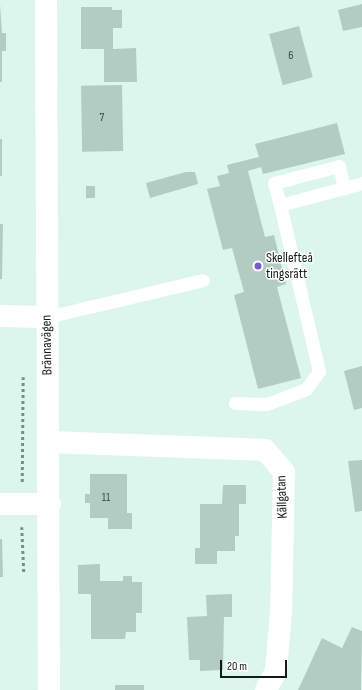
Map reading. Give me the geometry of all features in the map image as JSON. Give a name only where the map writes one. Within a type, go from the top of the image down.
[{"type":"street","name":"Brännavägen","points":[[46,0],[47,317],[50,442],[49,690]]},
{"type":"street","points":[[0,316],[47,317]]},
{"type":"street","name":"Källgatan","points":[[50,442],[265,450],[284,472],[281,610],[276,671],[266,690]]},
{"type":"street","points":[[0,504],[50,504]]},
{"type":"lane","points":[[235,403],[267,404],[306,389],[319,371],[274,183],[339,166],[344,188]]},
{"type":"lane","points":[[280,205],[362,183]]},
{"type":"lane","points":[[47,317],[204,280]]},
{"type":"building","points":[[0,4],[2,33],[6,33],[6,51],[2,51],[2,82],[0,82]]},
{"type":"building","points":[[362,4],[362,27],[343,31],[338,10]]},
{"type":"building","points":[[81,7],[112,7],[112,10],[122,10],[122,28],[113,28],[113,49],[136,48],[137,82],[104,82],[104,49],[81,49]]},
{"type":"building","points":[[299,26],[313,77],[283,85],[269,34]]},
{"type":"building","points":[[122,85],[123,151],[82,152],[81,86]]},
{"type":"building","points":[[337,123],[345,154],[263,174],[261,167],[248,171],[265,237],[274,235],[286,284],[277,287],[301,378],[258,389],[234,295],[244,292],[232,248],[223,250],[207,189],[220,186],[217,176],[229,173],[227,165],[259,157],[255,144]]},
{"type":"building","points":[[0,139],[2,139],[2,176],[0,176]]},
{"type":"building","points":[[186,172],[195,172],[198,184],[150,198],[146,183]]},
{"type":"building","points":[[86,186],[95,186],[95,198],[86,198]]},
{"type":"building","points":[[0,224],[3,224],[2,279],[0,279]]},
{"type":"building","points":[[362,366],[362,408],[354,410],[344,371]]},
{"type":"building","points":[[362,460],[362,511],[355,512],[348,461]]},
{"type":"building","points":[[90,474],[127,474],[127,513],[132,513],[132,529],[108,529],[108,518],[90,518],[90,503],[85,503],[85,494],[90,494]]},
{"type":"building","points":[[223,485],[246,485],[246,504],[239,504],[239,536],[235,536],[235,551],[217,551],[217,564],[195,564],[195,548],[200,548],[200,504],[222,504]]},
{"type":"building","points":[[0,539],[2,539],[3,577],[0,577]]},
{"type":"building","points":[[100,564],[100,581],[123,581],[123,576],[132,576],[132,582],[142,582],[142,613],[136,613],[136,632],[126,632],[125,639],[91,639],[91,594],[78,594],[78,565]]},
{"type":"building","points":[[232,594],[232,617],[224,617],[223,670],[200,671],[200,660],[189,660],[187,617],[207,616],[206,595]]},
{"type":"building","points":[[352,627],[362,631],[361,690],[298,690],[322,638],[342,648]]},
{"type":"building","points":[[115,685],[144,685],[144,690],[115,690]]},
{"type":"place","name":"Skellefteå tingsrätt","points":[[258,266]]}]
